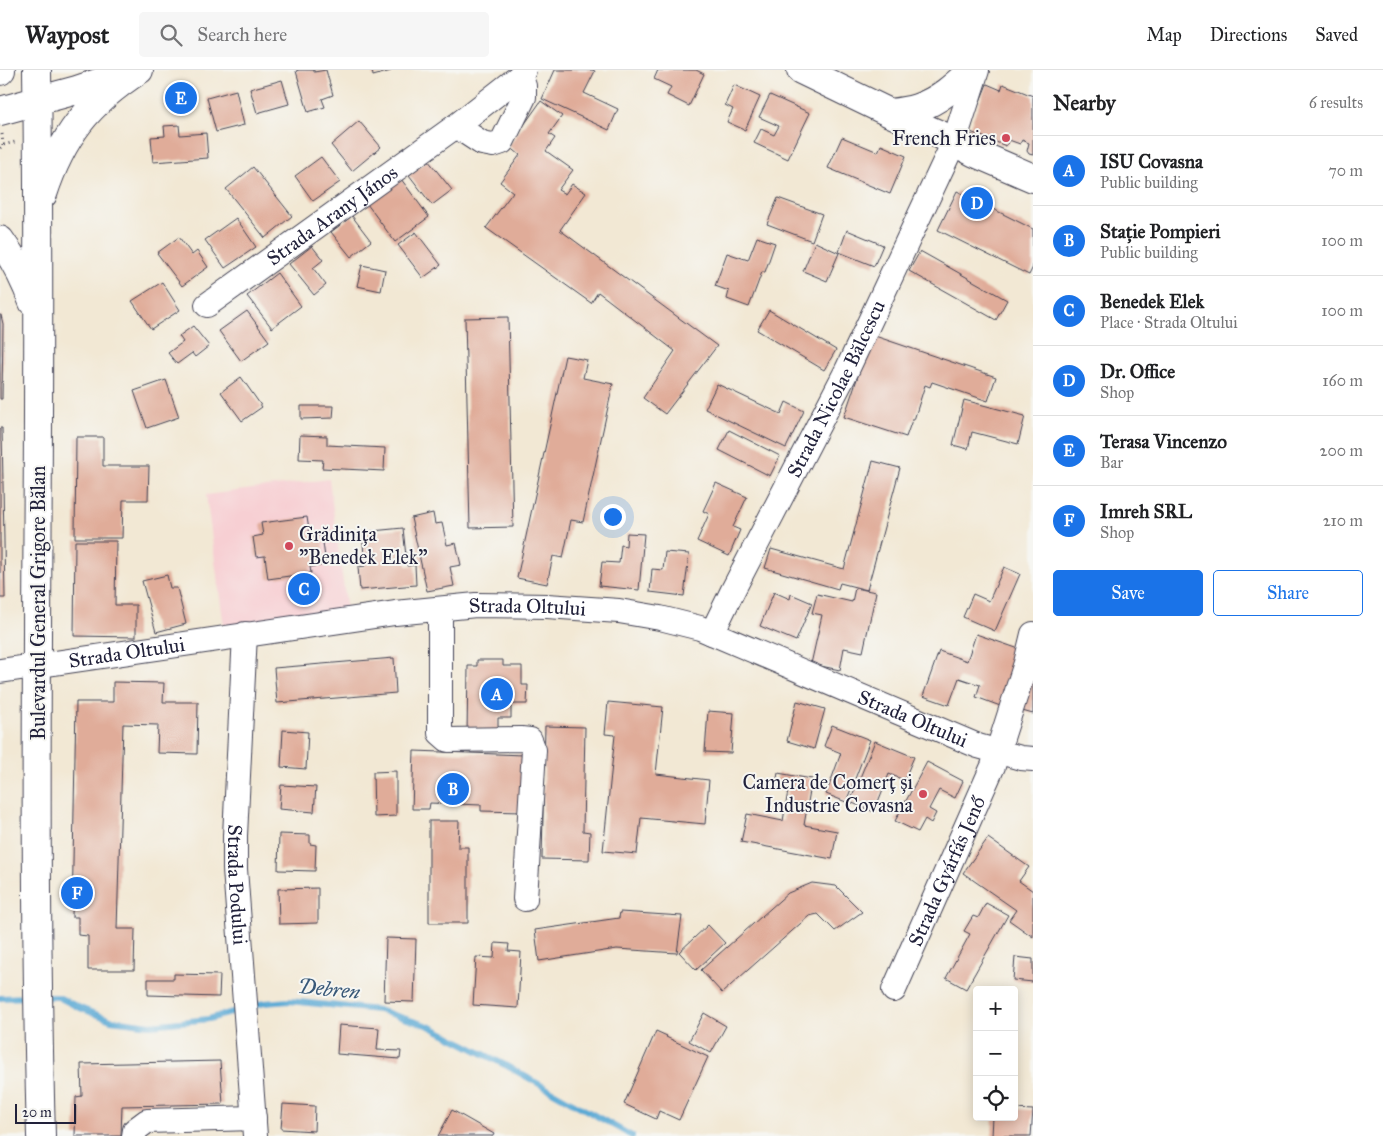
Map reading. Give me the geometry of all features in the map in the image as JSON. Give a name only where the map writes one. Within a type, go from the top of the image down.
[{"type":"main road","name":"Bulevardul General Grigore Bălan","points":[[37,70],[37,961],[41,1136]]},
{"type":"main road","points":[[0,111],[77,90],[138,70]]},
{"type":"main road","points":[[38,210],[47,182],[63,146],[81,119],[105,95],[138,70]]},
{"type":"main road","points":[[801,70],[943,136],[975,153],[1033,178]]},
{"type":"main road","points":[[890,113],[917,108],[936,100],[954,87],[972,70]]},
{"type":"main road","points":[[0,240],[23,277],[38,318]]},
{"type":"street","name":"Strada Nicolae Bălcescu","points":[[712,633],[848,370],[954,142],[977,70]]},
{"type":"street","name":"Strada Arany János","points":[[456,126],[482,143],[493,146],[502,142],[524,97],[522,73]]},
{"type":"street","name":"Strada Arany János","points":[[207,305],[456,126],[522,73]]},
{"type":"street","name":"Strada Oltului","points":[[0,671],[395,613],[494,605],[547,606],[619,611],[700,628],[969,742],[997,752],[1033,759]]},
{"type":"street","points":[[440,609],[440,733],[448,740],[530,740],[534,750],[525,899]]},
{"type":"street","name":"Strada Podului","points":[[244,634],[235,869],[255,1127]]},
{"type":"street","name":"Strada Gyárfás Jenő","points":[[894,990],[993,766],[1026,663],[1033,634]]},
{"type":"street","points":[[134,1136],[135,1130],[147,1121],[255,1127]]},
{"type":"shaded area","points":[[329,479],[347,611],[224,627],[206,495]]},
{"type":"building","points":[[314,70],[314,72],[326,70],[333,95],[322,99],[325,107],[308,112],[296,71]]},
{"type":"building","points":[[372,70],[391,70],[391,71],[373,76]]},
{"type":"building","points":[[555,70],[595,71],[584,93],[618,109],[609,130],[542,99]]},
{"type":"building","points":[[658,70],[696,70],[704,74],[689,106],[667,95],[671,87],[654,79]]},
{"type":"building","points":[[282,80],[289,104],[257,113],[250,89]]},
{"type":"building","points":[[987,84],[1001,90],[1003,84],[1033,96],[1033,155],[1027,151],[1029,143],[1022,140],[1020,144],[1009,140],[1006,146],[968,131]]},
{"type":"building","points":[[734,85],[760,97],[745,130],[727,122],[733,109],[725,105]]},
{"type":"building","points":[[236,90],[244,125],[216,132],[207,98]]},
{"type":"building","points":[[770,95],[810,113],[788,159],[754,143],[761,129],[774,135],[779,126],[759,117]]},
{"type":"building","points":[[541,101],[562,116],[549,134],[555,138],[546,151],[573,170],[558,190],[565,194],[572,184],[586,193],[560,230],[717,346],[665,414],[643,398],[675,351],[598,292],[591,303],[486,228],[513,192],[500,182],[520,155],[509,146]]},
{"type":"building","points":[[359,121],[381,147],[352,171],[331,145]]},
{"type":"building","points":[[179,125],[180,135],[206,133],[208,158],[153,162],[151,137],[165,136],[164,126]]},
{"type":"building","points":[[842,137],[878,152],[881,145],[906,156],[890,194],[828,168]]},
{"type":"building","points":[[321,157],[340,182],[313,201],[295,176]]},
{"type":"building","points":[[428,160],[452,190],[432,205],[409,175]]},
{"type":"building","points":[[253,167],[292,216],[265,238],[226,189]]},
{"type":"building","points":[[401,179],[429,217],[395,242],[367,204]]},
{"type":"building","points":[[957,191],[1033,229],[1033,267],[1029,275],[938,230]]},
{"type":"building","points":[[778,198],[822,214],[812,241],[767,224]]},
{"type":"building","points":[[352,216],[371,241],[351,257],[331,232]]},
{"type":"building","points":[[236,218],[256,247],[225,268],[205,240]]},
{"type":"building","points":[[847,230],[883,245],[874,266],[839,252]]},
{"type":"building","points":[[416,232],[441,265],[423,278],[398,245]]},
{"type":"building","points":[[179,237],[192,255],[197,251],[208,267],[182,286],[157,253]]},
{"type":"building","points":[[757,237],[775,243],[765,272],[762,272],[749,307],[727,299],[729,291],[715,286],[727,253],[748,260]]},
{"type":"building","points":[[815,242],[839,253],[827,281],[803,271]]},
{"type":"building","points":[[312,246],[323,260],[313,268],[326,285],[314,295],[289,264]]},
{"type":"building","points":[[920,251],[1007,300],[996,320],[909,271]]},
{"type":"building","points":[[362,265],[385,270],[381,291],[357,286]]},
{"type":"building","points":[[277,273],[301,306],[272,328],[247,296]]},
{"type":"building","points":[[162,282],[180,310],[151,329],[132,301]]},
{"type":"building","points":[[769,310],[836,350],[824,370],[757,330]]},
{"type":"building","points":[[247,311],[269,341],[241,361],[219,331]]},
{"type":"building","points":[[0,315],[3,324],[2,399],[0,399]]},
{"type":"building","points":[[508,317],[513,527],[470,528],[465,318]]},
{"type":"building","points":[[193,326],[209,346],[195,357],[192,353],[177,364],[168,353],[183,342],[179,336]]},
{"type":"building","points":[[872,335],[996,377],[988,401],[932,382],[930,387],[925,385],[914,420],[912,420],[906,437],[844,417]]},
{"type":"building","points":[[565,356],[587,360],[583,378],[613,384],[583,522],[571,520],[563,558],[553,556],[547,584],[517,578]]},
{"type":"building","points":[[241,377],[262,407],[242,421],[221,392]]},
{"type":"building","points":[[166,380],[179,417],[147,428],[134,391]]},
{"type":"building","points":[[717,384],[781,414],[786,402],[804,411],[786,448],[705,409]]},
{"type":"building","points":[[964,400],[1025,416],[1018,444],[972,432],[968,449],[953,445]]},
{"type":"building","points":[[301,406],[334,406],[333,418],[301,419]]},
{"type":"building","points":[[0,428],[2,428],[5,598],[0,598]]},
{"type":"building","points":[[729,430],[780,456],[770,476],[719,450]]},
{"type":"building","points":[[300,435],[327,436],[327,445],[385,448],[384,471],[322,468],[323,460],[299,459]]},
{"type":"building","points":[[76,437],[103,437],[103,466],[149,466],[148,500],[123,500],[122,538],[75,538]]},
{"type":"building","points":[[873,461],[900,468],[867,590],[840,583],[838,589],[765,568],[771,549],[844,569]]},
{"type":"building","points":[[716,483],[747,497],[733,527],[740,530],[729,556],[697,541],[709,514],[703,511]]},
{"type":"building","points":[[433,513],[435,524],[442,523],[447,545],[456,543],[461,565],[450,567],[454,586],[427,591],[411,518]]},
{"type":"building","name":"Grădinița \"Benedek Elek\"","points":[[307,517],[310,537],[322,535],[326,565],[310,567],[311,573],[268,579],[265,556],[256,557],[253,537],[263,535],[261,523]]},
{"type":"building","points":[[403,528],[407,566],[415,565],[416,585],[360,590],[358,567],[365,566],[362,532]]},
{"type":"building","points":[[627,533],[644,534],[639,590],[599,586],[602,562],[619,563],[621,545],[626,546]]},
{"type":"building","points":[[75,541],[116,541],[115,605],[136,605],[136,637],[74,636]]},
{"type":"building","points":[[665,552],[689,554],[684,596],[650,592],[652,569],[663,570]]},
{"type":"building","points":[[1004,567],[1020,574],[995,631],[963,617],[973,594],[989,601]]},
{"type":"building","points":[[167,575],[170,588],[177,588],[186,624],[156,632],[142,581]]},
{"type":"building","points":[[855,588],[876,592],[863,652],[844,648],[840,670],[811,664],[822,615],[812,613],[817,594],[852,602]]},
{"type":"building","points":[[774,592],[790,599],[791,594],[812,603],[796,641],[760,626]]},
{"type":"building","points":[[976,634],[1022,650],[1003,707],[976,697],[980,685],[959,678],[949,705],[923,696],[939,651],[967,661]]},
{"type":"building","points":[[394,658],[396,693],[277,703],[274,668]]},
{"type":"building","points":[[477,660],[503,660],[503,666],[522,666],[522,685],[528,685],[527,704],[511,704],[511,718],[498,718],[498,735],[467,735],[468,666],[477,666]]},
{"type":"building","points":[[1033,671],[1033,714],[1015,709]]},
{"type":"building","points":[[113,682],[164,683],[163,702],[198,702],[197,754],[157,753],[158,725],[123,724],[117,929],[135,929],[134,970],[88,970],[88,936],[78,935],[78,917],[72,917],[76,702],[113,702]]},
{"type":"building","points":[[797,701],[825,709],[814,749],[787,741]]},
{"type":"building","points":[[608,702],[663,707],[656,774],[709,780],[705,824],[641,818],[637,854],[603,851],[615,735],[605,734]]},
{"type":"building","points":[[708,711],[734,713],[731,753],[705,752]]},
{"type":"building","points":[[832,725],[870,740],[846,802],[826,794],[841,753],[824,746]]},
{"type":"building","points":[[545,726],[585,727],[583,831],[590,832],[589,860],[542,859]]},
{"type":"building","points":[[283,730],[308,732],[306,769],[281,767]]},
{"type":"building","points":[[875,741],[914,757],[904,780],[889,774],[874,812],[850,802]]},
{"type":"building","points":[[414,751],[524,755],[522,812],[481,811],[481,805],[430,803],[429,809],[412,809]]},
{"type":"building","name":"Camera de Comerț și Industrie Covasna","points":[[927,762],[963,781],[955,798],[939,790],[929,809],[936,813],[931,823],[925,819],[918,832],[895,821]]},
{"type":"building","points":[[396,771],[396,816],[374,817],[373,772]]},
{"type":"building","points":[[778,773],[812,779],[804,825],[837,831],[832,859],[741,842],[747,814],[783,821],[788,791],[775,788]]},
{"type":"building","points":[[281,785],[316,787],[314,812],[279,809]]},
{"type":"building","points":[[429,821],[459,821],[458,847],[468,847],[468,923],[429,923]]},
{"type":"building","points":[[279,834],[310,835],[310,844],[316,845],[315,871],[278,870]]},
{"type":"building","points":[[988,838],[1029,867],[1019,881],[1033,891],[1033,937],[1009,920],[1016,910],[963,873]]},
{"type":"building","points":[[812,883],[836,886],[862,912],[835,931],[818,914],[809,916],[722,993],[701,970],[788,893]]},
{"type":"building","points":[[318,888],[318,923],[279,924],[278,889]]},
{"type":"building","points":[[986,903],[1008,915],[966,989],[946,978],[970,934],[964,931],[973,916],[978,918]]},
{"type":"building","points":[[620,912],[682,916],[677,953],[617,949],[539,961],[535,930],[619,918]]},
{"type":"building","points":[[708,925],[725,943],[696,970],[679,952]]},
{"type":"building","points":[[386,938],[416,939],[414,1002],[384,1001]]},
{"type":"building","points":[[495,943],[509,944],[508,951],[521,952],[518,1008],[473,1005],[476,957],[494,958]]},
{"type":"building","points":[[1015,957],[1033,959],[1033,982],[1013,980]]},
{"type":"building","points":[[174,974],[220,975],[219,997],[148,995],[148,979],[174,979]]},
{"type":"building","points":[[704,1013],[726,1026],[711,1053],[689,1041]]},
{"type":"building","points":[[339,1025],[379,1028],[377,1050],[401,1051],[400,1059],[337,1054]]},
{"type":"building","points":[[656,1031],[708,1057],[679,1120],[659,1111],[656,1119],[624,1104]]},
{"type":"building","points":[[220,1061],[223,1104],[122,1106],[121,1136],[75,1136],[76,1097],[82,1096],[81,1064]]},
{"type":"building","points":[[283,1104],[315,1106],[314,1131],[281,1129]]},
{"type":"building","points":[[1018,1109],[1033,1110],[1031,1136],[992,1136],[993,1121],[1018,1121]]},
{"type":"building","points":[[452,1110],[494,1134],[493,1136],[438,1136]]},
{"type":"waterway","name":"Debren","points":[[0,998],[32,997]]},
{"type":"waterway","name":"Debren","points":[[44,997],[58,997],[111,1020],[151,1025],[209,1019],[264,1003],[289,1001],[378,1010],[429,1026],[505,1065],[632,1136]]},
{"type":"place","name":"Terasa Vincenzo","points":[[181,98]]},
{"type":"place","name":"French Fries","points":[[1006,138]]},
{"type":"place","name":"Dr. Office","points":[[977,203]]},
{"type":"place","name":"Grădinița \"Benedek Elek\"","points":[[289,546]]},
{"type":"place","name":"Benedek Elek","points":[[304,589]]},
{"type":"place","name":"ISU Covasna","points":[[497,694]]},
{"type":"place","name":"Stație Pompieri","points":[[453,789]]},
{"type":"place","name":"Camera de Comerț și Industrie Covasna","points":[[923,794]]},
{"type":"place","name":"Imreh SRL","points":[[77,893]]}]
